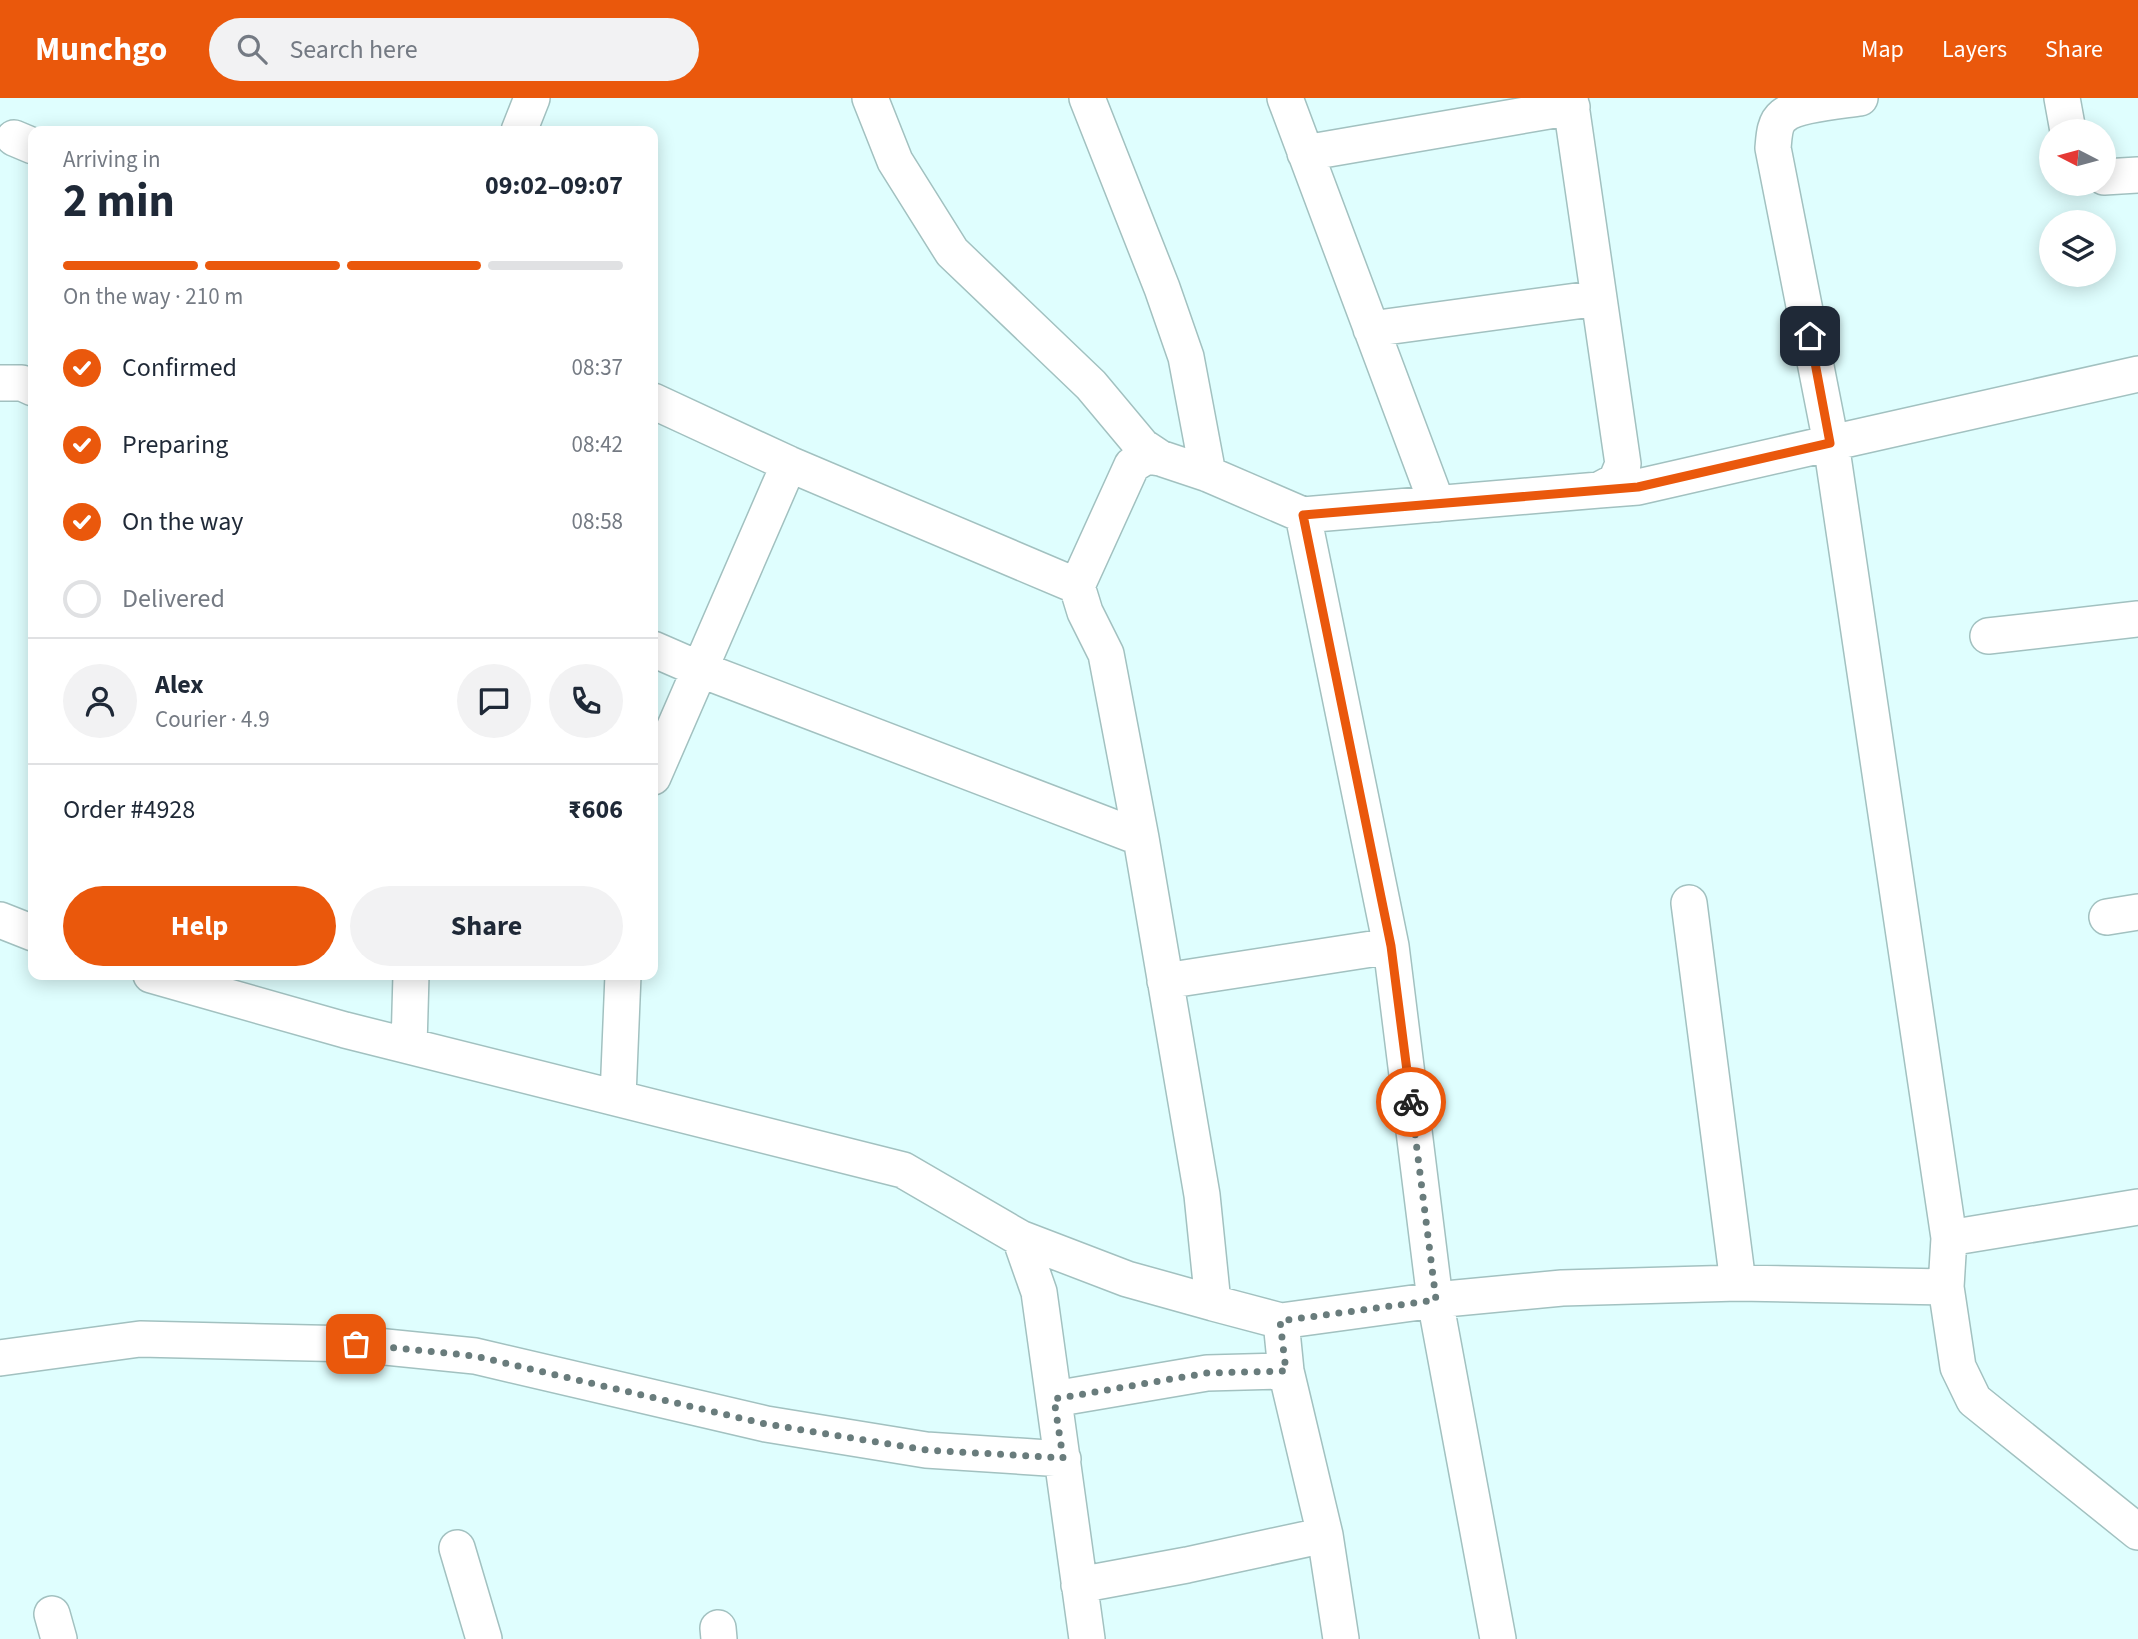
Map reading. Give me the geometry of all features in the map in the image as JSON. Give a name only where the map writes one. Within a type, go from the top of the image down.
[{"type":"street","points":[[521,126],[532,98]]},
{"type":"street","points":[[870,98],[895,161],[952,252],[1091,385],[1142,446],[1160,458]]},
{"type":"street","points":[[1087,98],[1162,288],[1186,357],[1208,474]]},
{"type":"street","points":[[1284,98],[1437,504]]},
{"type":"street","points":[[1860,98],[1794,110],[1774,108],[1773,148],[1830,443],[1948,1238],[1946,1287],[1958,1367],[1973,1400],[2138,1532]]},
{"type":"street","points":[[2062,98],[2066,119]]},
{"type":"street","points":[[1305,153],[1571,103],[1623,464],[1616,481],[1599,490]]},
{"type":"street","points":[[2116,176],[2138,175]]},
{"type":"street","points":[[1371,328],[1599,298]]},
{"type":"street","points":[[1213,1303],[1202,1195],[1141,838],[1106,654],[1077,586],[1132,465],[1147,456],[1160,458],[1208,474],[1303,515],[1638,487],[2138,374]]},
{"type":"street","points":[[0,383],[22,383],[28,386]]},
{"type":"street","points":[[658,403],[789,464],[1077,586]]},
{"type":"street","points":[[658,765],[789,464]]},
{"type":"street","points":[[1303,515],[1391,946],[1436,1300],[1497,1639]]},
{"type":"street","points":[[1988,636],[2138,619]]},
{"type":"street","points":[[658,651],[1141,838]]},
{"type":"street","points":[[1689,903],[1738,1283]]},
{"type":"street","points":[[0,920],[28,931]]},
{"type":"street","points":[[1166,981],[1391,946]]},
{"type":"street","points":[[170,980],[409,1046],[903,1170],[1020,1238],[1128,1279],[1280,1321],[1436,1300],[1562,1288],[1738,1283],[1946,1287]]},
{"type":"street","points":[[409,1046],[411,980]]},
{"type":"street","points":[[618,1097],[623,980]]},
{"type":"street","points":[[1948,1238],[2138,1207]]},
{"type":"street","points":[[1020,1238],[1039,1292],[1087,1639]]},
{"type":"street","points":[[1280,1321],[1286,1371],[1325,1535],[1341,1639]]},
{"type":"street","points":[[0,1358],[140,1339],[356,1344],[475,1356],[766,1424],[926,1450],[1063,1458]]},
{"type":"street","points":[[1054,1399],[1207,1373],[1286,1371]]},
{"type":"street","points":[[1079,1585],[1187,1566],[1325,1535]]},
{"type":"street","points":[[457,1548],[484,1639]]},
{"type":"way so far","points":[[356,1344],[475,1356],[766,1424],[926,1450],[1063,1458],[1054,1399],[1207,1373],[1286,1371],[1280,1321],[1436,1300],[1411,1102]]},
{"type":"route","points":[[1411,1102],[1391,946],[1303,515],[1638,487],[1830,443],[1810,336]]}]
